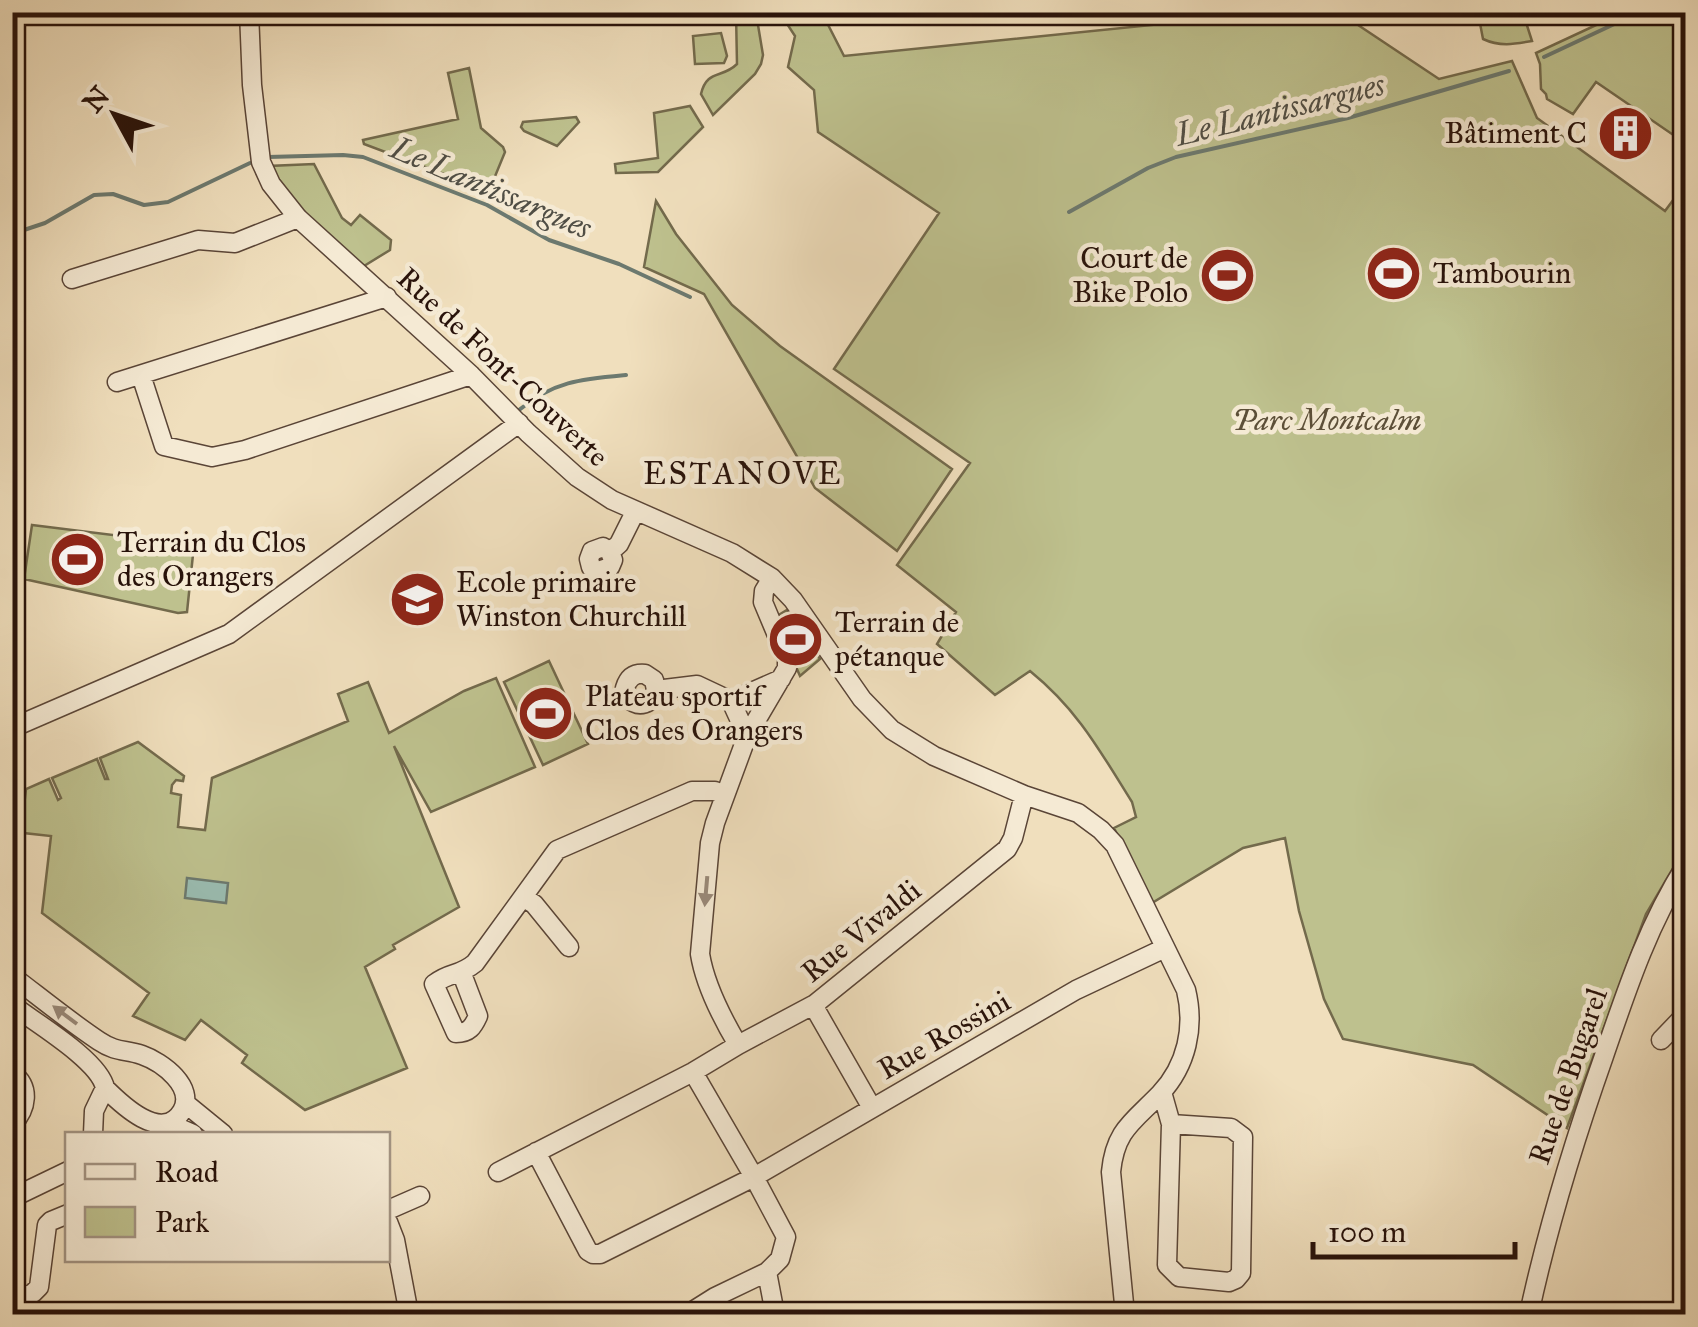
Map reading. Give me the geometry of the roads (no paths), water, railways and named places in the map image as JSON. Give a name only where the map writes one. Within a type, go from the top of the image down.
[{"type":"street","name":"Rue de Font-Couverte","points":[[249,12],[261,162],[271,184],[298,218],[471,374],[577,477],[635,512],[732,553],[772,578],[793,600],[862,699],[892,730],[934,756],[1024,795],[1078,813],[1115,845],[1186,990],[1190,1008],[1190,1024],[1176,1074],[1128,1126],[1112,1154],[1124,1314]]},
{"type":"street","points":[[72,279],[198,240],[235,243],[298,218]]},
{"type":"street","points":[[117,382],[387,297]]},
{"type":"street","points":[[141,376],[164,446],[212,456],[244,450],[471,374]]},
{"type":"street","points":[[12,728],[229,634],[519,423]]},
{"type":"street","points":[[610,552],[619,544],[635,512]]},
{"type":"street","points":[[738,1044],[727,1026],[700,954],[710,843],[724,795],[746,736],[787,668],[787,659],[762,602],[772,578]]},
{"type":"street","points":[[731,701],[782,678]]},
{"type":"street","points":[[656,690],[697,685],[731,701],[746,736]]},
{"type":"street","points":[[462,974],[476,963],[557,850],[692,791],[724,795]]},
{"type":"street","name":"Rue Vivaldi","points":[[498,1172],[815,1004],[1007,849],[1024,795]]},
{"type":"street","name":"Rue de Bugarel","points":[[1528,1314],[1568,1160],[1638,956],[1686,865]]},
{"type":"street","points":[[524,898],[534,904],[569,947]]},
{"type":"street","name":"Rue Rossini","points":[[536,1152],[588,1251],[600,1254],[754,1177],[1076,990],[1166,948]]},
{"type":"street","points":[[12,976],[100,1042],[118,1052],[144,1056],[168,1070],[184,1090],[185,1103],[182,1110],[158,1127]]},
{"type":"street","points":[[815,1004],[872,1108]]},
{"type":"street","points":[[12,1005],[85,1060],[138,1116],[158,1127],[183,1132]]},
{"type":"street","points":[[1661,1040],[1686,1014]]},
{"type":"street","points":[[93,1132],[94,1111],[108,1062],[118,1052]]},
{"type":"street","points":[[688,1314],[767,1272],[780,1259],[786,1237],[693,1072]]},
{"type":"street","points":[[12,1073],[23,1081],[25,1090],[21,1115],[12,1125]]},
{"type":"street","points":[[1162,1092],[1170,1124],[1167,1265],[1179,1277],[1229,1282],[1241,1273],[1243,1137],[1231,1128],[1170,1124]]},
{"type":"street","points":[[185,1103],[221,1132]]},
{"type":"street","points":[[12,1198],[65,1173]]},
{"type":"street","points":[[390,1209],[420,1196]]},
{"type":"street","points":[[12,1302],[39,1287],[47,1226],[65,1215]]},
{"type":"street","points":[[390,1227],[409,1314]]},
{"type":"street","points":[[767,1272],[776,1314]]},
{"type":"water","points":[[187,878],[228,883],[226,903],[185,898]]},
{"type":"waterway","name":"Le Lantissargues","points":[[1544,57],[1640,12]]},
{"type":"waterway","name":"Le Lantissargues","points":[[1069,212],[1148,168],[1176,157],[1348,118],[1509,71]]},
{"type":"waterway","name":"Le Lantissargues","points":[[268,157],[363,157],[487,205],[549,240],[619,264],[690,297]]},
{"type":"waterway","name":"Le Lantissargues","points":[[12,234],[45,223],[94,195],[113,194],[144,205],[168,202],[250,163]]},
{"type":"waterway","points":[[519,410],[544,393],[569,383],[626,375]]},
{"type":"place","name":"Bâtiment C","points":[[1626,133]]},
{"type":"place","name":"Tambourin","points":[[1394,273]]},
{"type":"place","name":"Court de Bike Polo","points":[[1227,275]]},
{"type":"place","name":"Terrain du Clos des Orangers","points":[[78,559]]},
{"type":"place","name":"Ecole primaire Winston Churchill","points":[[417,599]]},
{"type":"place","name":"Terrain de pétanque","points":[[796,639]]},
{"type":"place","name":"Plateau sportif Clos des Orangers","points":[[546,713]]},
{"type":"district","name":"ESTANOVE","points":[[743,473]]},
{"type":"park label","name":"Parc Montcalm","points":[[1327,420]]}]
